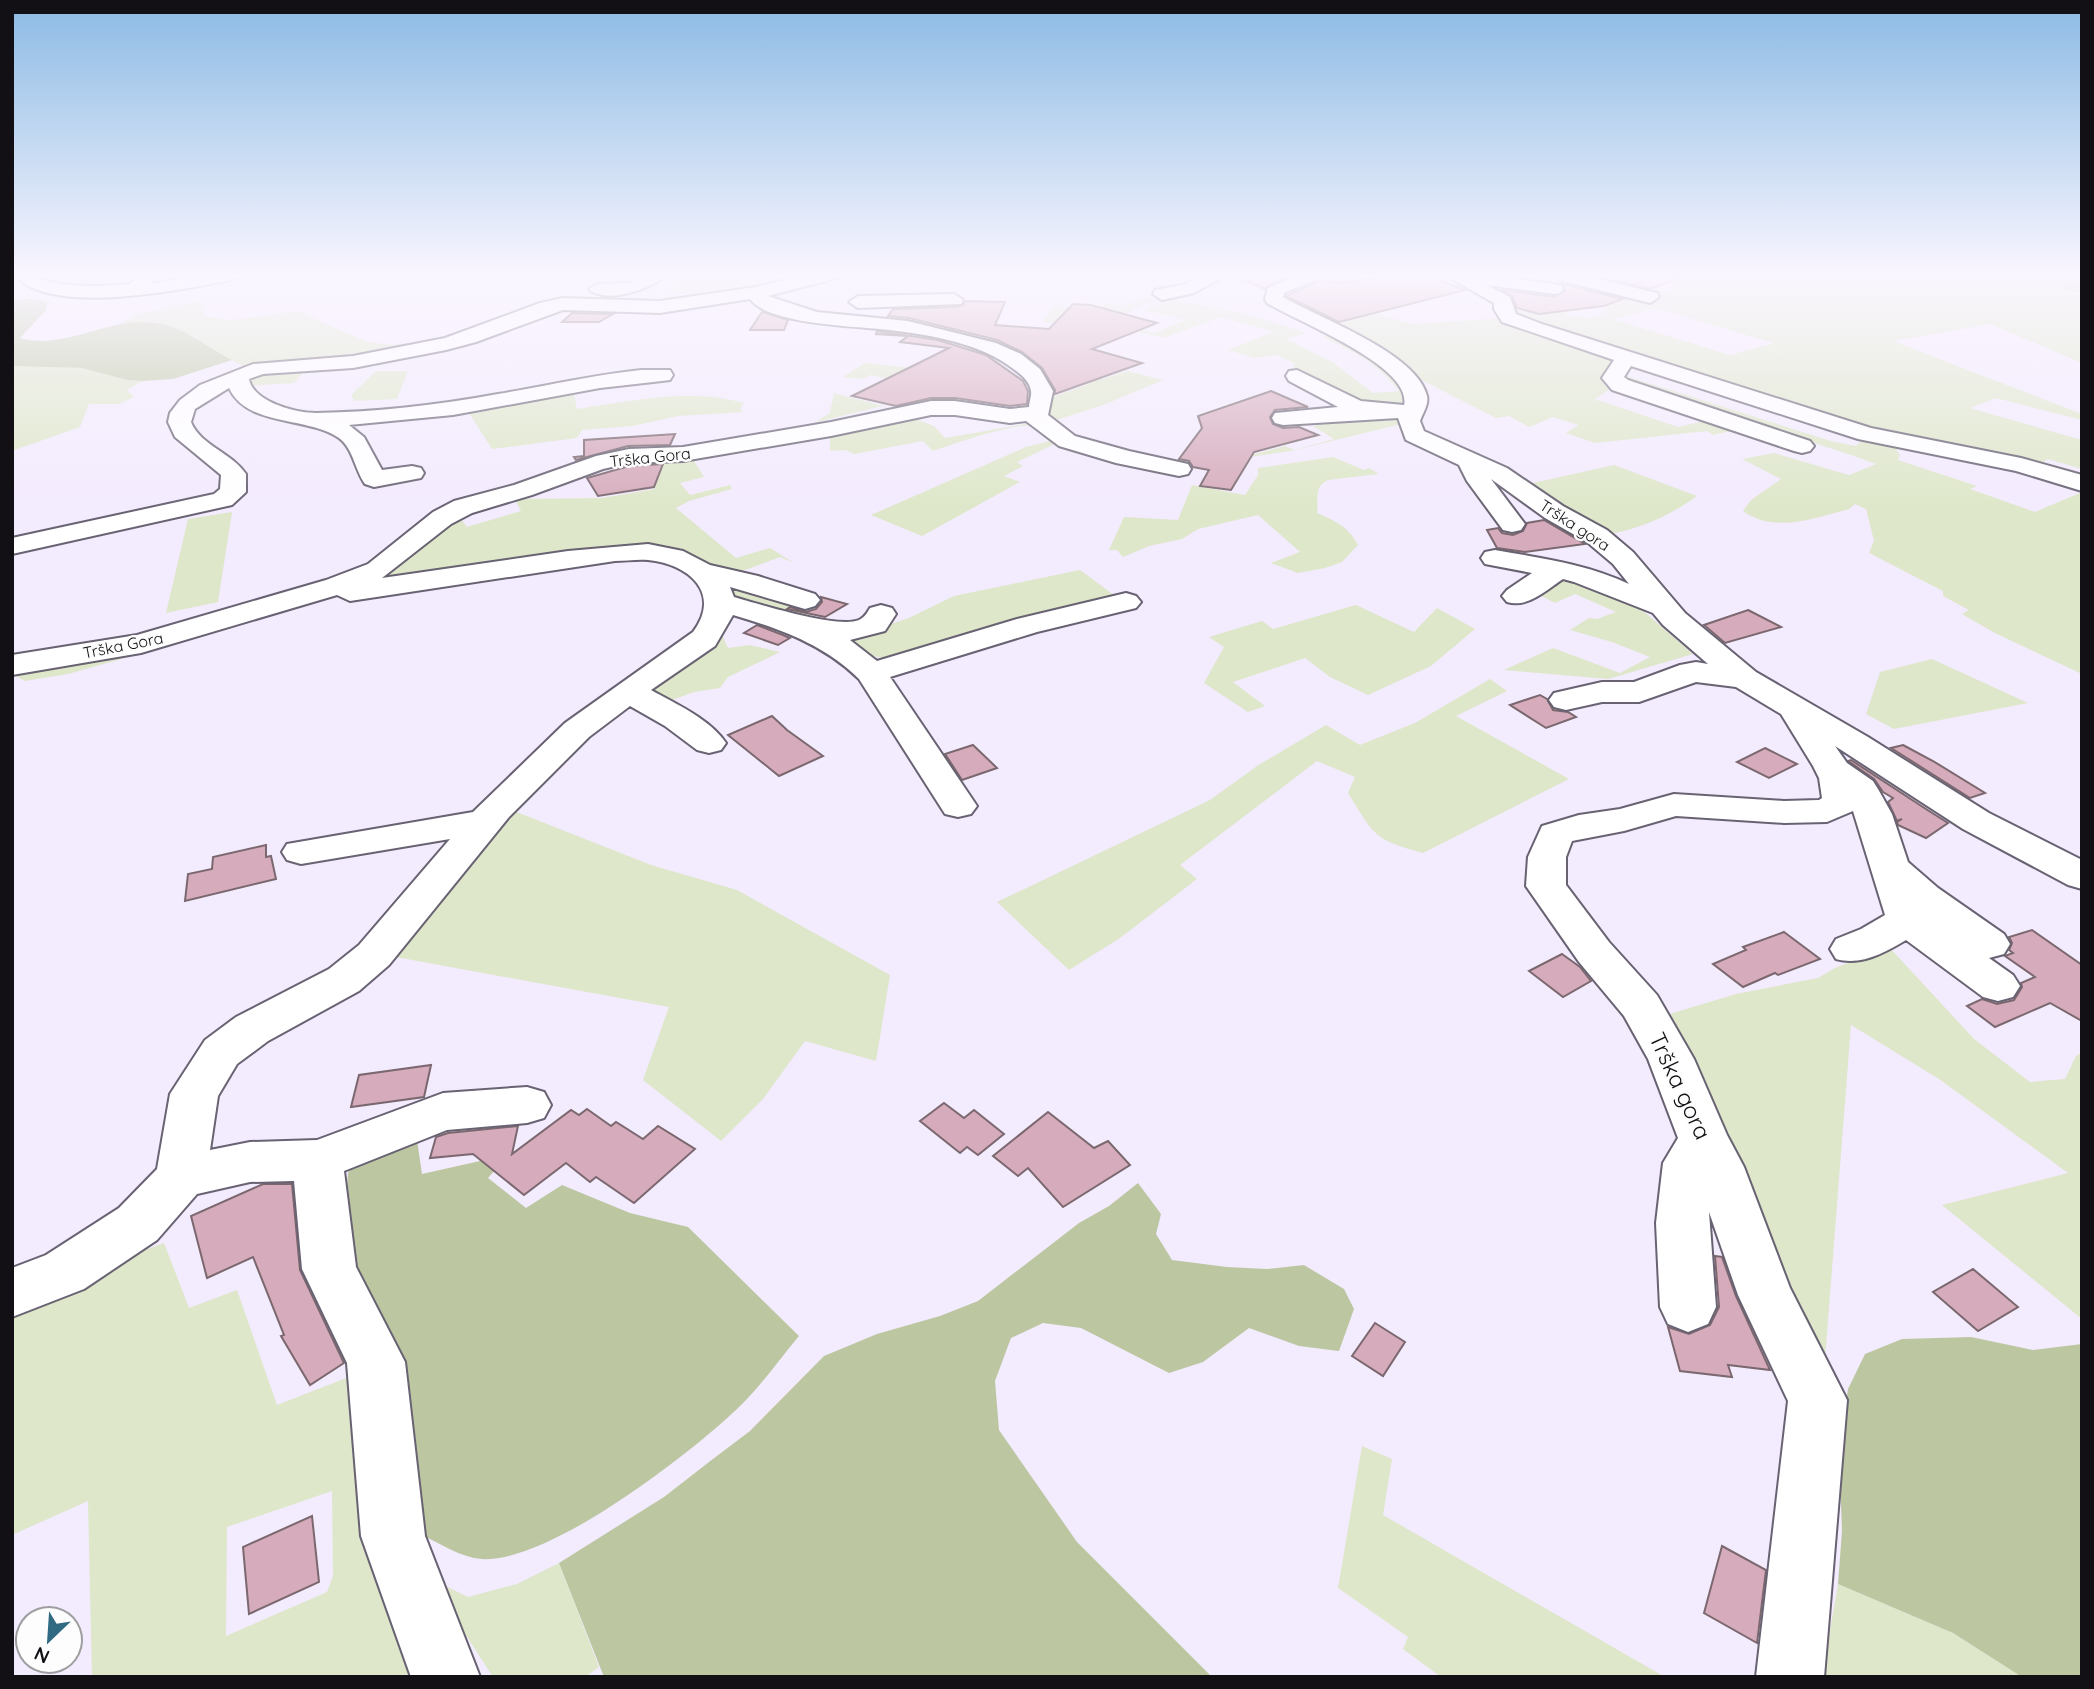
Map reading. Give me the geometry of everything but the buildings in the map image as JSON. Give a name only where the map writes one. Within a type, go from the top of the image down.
[{"type":"street","points":[[12,546],[223,500],[233,492],[234,474],[225,463],[183,432],[180,419],[186,406],[199,394],[260,368],[353,362],[400,353]]},
{"type":"street","points":[[997,353],[1026,365],[1036,377],[1044,394],[1039,412],[1033,415],[1067,441],[1179,470]]},
{"type":"street","name":"Trška gora","points":[[1377,353],[1405,375],[1416,396],[1416,403],[1408,421],[1414,435],[1445,452],[1498,473],[1554,512],[1597,536],[1623,558],[1667,607],[1674,619],[1745,679],[1856,744],[1976,821],[2082,876]]},
{"type":"street","points":[[1611,353],[1905,448],[2008,463],[2082,484]]},
{"type":"street","points":[[1626,358],[1613,378],[1620,385],[1802,446]]},
{"type":"street","points":[[317,419],[419,414],[609,379],[662,375]]},
{"type":"street","points":[[238,376],[239,388],[246,398],[317,419],[349,434],[374,479],[412,473]]},
{"type":"street","points":[[1297,376],[1353,406],[1375,411]]},
{"type":"street","name":"Trška Gora","points":[[12,665],[141,644],[336,586],[378,570],[442,518],[463,507],[523,490],[596,463],[629,456],[683,454],[831,429],[931,408],[955,408],[1010,416],[1033,415]]},
{"type":"street","points":[[1283,418],[1375,411],[1412,412]]},
{"type":"street","name":"Trška gora","points":[[1469,460],[1476,477],[1512,524]]},
{"type":"street","points":[[2008,463],[2046,486],[2040,490]]},
{"type":"street","points":[[336,586],[342,592],[359,592],[615,553],[648,552],[687,561],[712,588],[803,613],[854,631],[874,625],[881,614]]},
{"type":"street","name":"Trška gora","points":[[1495,558],[1599,581],[1643,603],[1667,607]]},
{"type":"street","points":[[1517,596],[1557,570]]},
{"type":"street","points":[[12,1293],[65,1272],[138,1224],[181,1177],[194,1094],[221,1052],[251,1029],[344,980],[374,955],[484,822],[577,730],[704,639],[716,622],[712,588]]},
{"type":"street","points":[[871,673],[1028,625],[1126,602]]},
{"type":"street","points":[[803,613],[871,673],[958,806]]},
{"type":"street","name":"Trška gora","points":[[1566,700],[1602,692],[1639,692],[1680,675],[1696,672],[1745,679]]},
{"type":"street","points":[[628,691],[677,719],[709,743]]},
{"type":"street","name":"Trška gora","points":[[1790,1677],[1818,1400],[1765,1295],[1718,1167],[1671,1059],[1641,1006],[1594,951],[1546,886],[1547,857],[1555,834],[1579,826],[1624,820],[1674,805],[1827,811],[1842,803],[1842,793],[1833,771],[1800,721],[1795,708]]},
{"type":"street","name":"Trška gora","points":[[1833,771],[1860,789],[1873,814],[1907,920]]},
{"type":"street","points":[[301,852],[484,822]]},
{"type":"street","points":[[1891,869],[1924,897],[1989,944]]},
{"type":"street","points":[[1851,949],[1876,939],[1907,920],[1998,986]]},
{"type":"street","points":[[181,1177],[250,1162],[319,1160],[443,1112],[527,1105]]},
{"type":"street","points":[[1688,1307],[1682,1223],[1688,1163],[1704,1140]]},
{"type":"street","points":[[319,1160],[318,1180],[326,1226],[329,1269],[376,1362],[393,1536],[446,1677]]},
{"type":"green space","points":[[12,353],[220,353],[232,360],[173,379],[143,381],[127,380],[82,368],[12,366]]},
{"type":"green space","points":[[217,353],[372,353],[280,360],[243,366]]},
{"type":"green space","points":[[1237,353],[1314,353],[1334,363],[1373,393],[1399,391],[1383,373],[1354,353],[1364,353],[1389,368],[1404,394],[1401,405],[1375,407],[1326,387],[1292,366],[1295,364],[1277,355],[1254,358]]},
{"type":"green space","points":[[1377,353],[1602,353],[1617,358],[1616,374],[1614,384],[1595,399],[1678,427],[1713,419],[1745,428],[1713,435],[1707,431],[1595,443],[1566,433],[1579,425],[1553,417],[1529,427],[1509,416],[1496,418],[1410,374]]},
{"type":"green space","points":[[1631,353],[1730,355],[1924,353],[2082,414],[2082,420],[1996,398],[1970,408],[2082,440],[2082,469],[2048,459],[2036,467],[1902,440]]},
{"type":"green space","points":[[2058,353],[2082,353],[2082,363]]},
{"type":"green space","points":[[864,363],[959,373],[900,381],[870,375],[864,379],[843,377]]},
{"type":"green space","points":[[12,366],[82,368],[127,380],[143,381],[127,390],[134,397],[119,404],[89,404],[80,427],[12,451]]},
{"type":"green space","points":[[308,367],[294,383],[248,386],[245,375]]},
{"type":"green space","points":[[376,371],[408,371],[397,399],[354,401],[351,395]]},
{"type":"green space","points":[[1128,371],[1163,380],[1106,404],[1050,422],[1046,409],[1050,398],[1089,384],[1084,380],[1093,377],[1102,379]]},
{"type":"green space","points":[[1620,374],[1831,441],[1856,446],[1863,440],[1895,447],[1900,455],[1898,460],[1977,486],[1970,489],[2035,512],[2082,492],[2082,674],[1995,633],[1962,614],[1969,610],[1943,596],[1943,591],[1869,553],[1874,541],[1866,509],[1855,504],[1849,509],[1822,516],[1781,523],[1755,518],[1743,511],[1751,500],[1781,479],[1742,459],[1774,453],[1849,475],[1876,464],[1652,392],[1620,380]]},
{"type":"green space","points":[[573,389],[577,409],[682,396],[703,396],[744,403],[740,409],[743,412],[678,416],[632,426],[582,430],[577,438],[492,449],[469,413],[469,408]]},
{"type":"green space","points":[[834,393],[883,406],[816,422],[830,413]]},
{"type":"green space","points":[[1399,413],[1401,424],[1291,451],[1242,458],[1220,436],[1255,454],[1285,446],[1294,450],[1334,439],[1313,426],[1332,421]]},
{"type":"green space","points":[[907,416],[934,426],[945,438],[1036,422],[1038,426],[1001,430],[933,451],[923,441],[854,454],[846,450],[830,451],[830,434]]},
{"type":"green space","points":[[1057,439],[1061,441],[1017,462],[1023,466],[1004,476],[1020,482],[922,536],[871,515],[1026,447]]},
{"type":"green space","points":[[691,456],[704,477],[680,483],[690,495],[730,485],[732,489],[689,501],[676,508],[736,558],[770,548],[794,563],[780,557],[742,571],[712,567],[661,549],[366,584],[400,565],[459,516],[467,527],[521,511],[515,499],[602,498],[655,489],[649,481],[636,481],[615,463]]},
{"type":"green space","points":[[1333,457],[1364,470],[1369,468],[1379,474],[1328,480],[1318,490],[1317,513],[1346,529],[1358,545],[1342,562],[1298,573],[1271,563],[1300,552],[1258,515],[1198,529],[1182,539],[1149,546],[1123,557],[1117,550],[1109,550],[1124,517],[1178,520],[1192,485],[1245,495],[1258,475],[1258,468]]},
{"type":"green space","points":[[1614,465],[1697,496],[1654,521],[1605,535],[1524,485]]},
{"type":"green space","points":[[232,512],[218,602],[166,613],[188,519]]},
{"type":"green space","points":[[1080,570],[1118,598],[898,658],[868,654],[843,635],[857,635],[909,618],[954,596]]},
{"type":"green space","points":[[1565,576],[1616,592],[1640,608],[1693,654],[1608,679],[1504,670],[1553,648],[1620,673],[1650,657],[1570,630],[1589,618],[1597,619],[1616,612],[1575,594],[1555,603],[1539,595]]},
{"type":"green space","points":[[740,584],[802,605],[798,611],[830,621],[802,623],[725,596],[722,587]]},
{"type":"green space","points":[[1356,605],[1414,632],[1437,608],[1475,629],[1431,666],[1368,695],[1330,677],[1305,658],[1233,682],[1265,706],[1248,712],[1204,683],[1224,647],[1209,637],[1262,621],[1273,629]]},
{"type":"green space","points":[[722,635],[728,648],[750,645],[780,652],[728,677],[720,688],[694,692],[667,702],[645,693]]},
{"type":"green space","points":[[164,647],[68,674],[25,681],[12,674],[109,654]]},
{"type":"green space","points":[[1932,659],[2028,703],[1894,729],[1866,714],[1880,672]]},
{"type":"green space","points":[[1490,679],[1507,691],[1456,716],[1569,779],[1423,853],[1394,844],[1377,834],[1348,793],[1355,777],[1317,761],[1180,865],[1197,879],[1120,938],[1069,970],[997,902],[1210,800],[1257,766],[1326,725],[1360,745],[1415,723]]},
{"type":"green space","points":[[509,809],[651,865],[737,890],[890,975],[876,1061],[805,1041],[763,1099],[721,1141],[643,1080],[669,1007],[385,955]]},
{"type":"green space","points":[[1889,947],[1974,1039],[2030,1082],[2065,1079],[2076,1056],[2082,1052],[2082,1319],[1942,1205],[2068,1173],[1939,1079],[1851,1025],[1824,1372],[1660,1017],[1736,994],[1818,978],[1835,968]]},
{"type":"green space","points":[[417,1140],[422,1174],[480,1161],[502,1162],[488,1178],[526,1208],[562,1185],[630,1213],[688,1227],[799,1336],[754,1392],[715,1429],[651,1479],[574,1529],[536,1547],[502,1557],[474,1558],[416,1532],[343,1251],[348,1173],[360,1157]]},
{"type":"green space","points":[[1138,1183],[1161,1214],[1156,1234],[1172,1260],[1267,1269],[1304,1265],[1344,1289],[1354,1309],[1339,1351],[1299,1346],[1249,1328],[1203,1362],[1169,1373],[1081,1328],[1043,1323],[1011,1338],[995,1381],[999,1430],[1077,1542],[1212,1677],[604,1677],[559,1563],[664,1497],[750,1431],[824,1356],[877,1334],[940,1316],[978,1301],[1079,1223],[1109,1206]]},
{"type":"green space","points":[[164,1243],[189,1308],[237,1290],[277,1405],[354,1375],[423,1677],[92,1677],[88,1501],[12,1535],[12,1306],[108,1263]],"holes":[[[332,1491],[333,1576],[327,1592],[226,1636],[227,1527]]]},
{"type":"green space","points":[[1971,1337],[2033,1350],[2082,1344],[2082,1677],[2022,1677],[1953,1633],[1838,1584],[1842,1531],[1839,1451],[1848,1389],[1865,1354],[1902,1339]]},
{"type":"green space","points":[[1362,1446],[1392,1459],[1383,1515],[1665,1677],[1441,1677],[1403,1649],[1408,1637],[1338,1588]]},
{"type":"green space","points":[[559,1563],[599,1667],[585,1677],[493,1677],[429,1578],[468,1597],[517,1584]]},
{"type":"green space","points":[[1838,1584],[1953,1633],[2022,1677],[1822,1677]]}]
